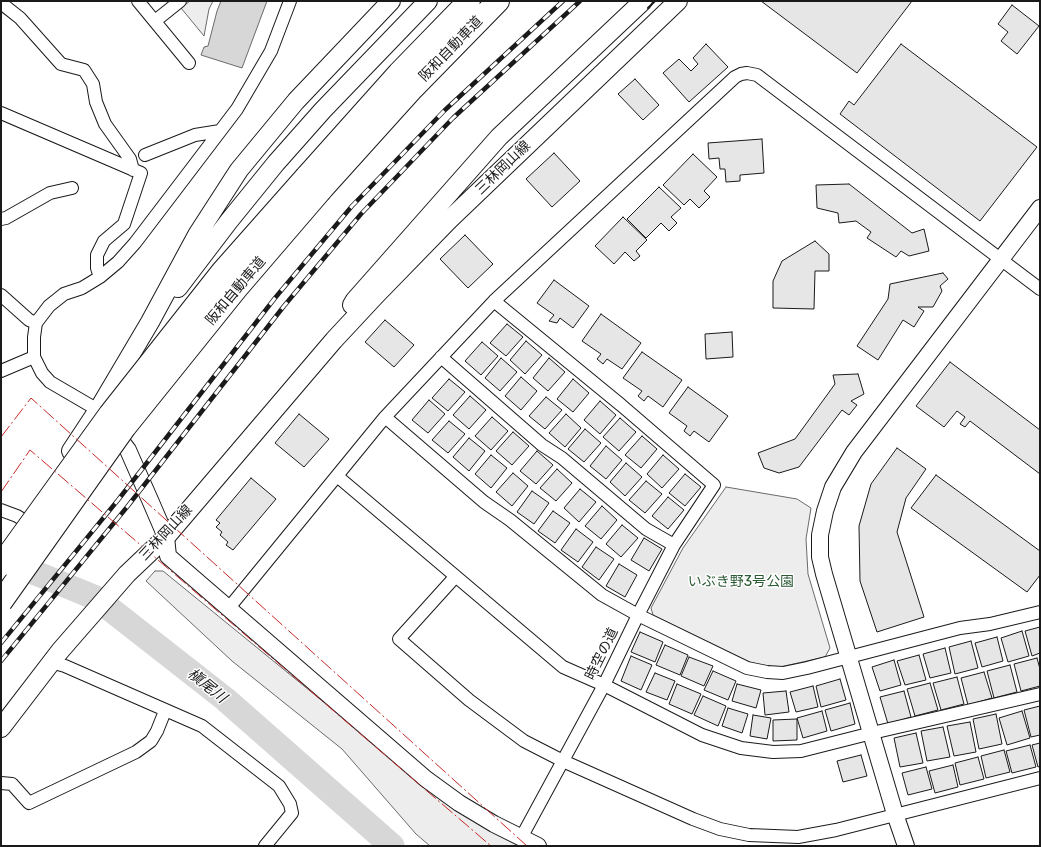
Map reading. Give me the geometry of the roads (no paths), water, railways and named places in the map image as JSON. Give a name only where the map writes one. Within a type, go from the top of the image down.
[{"type":"highway","name":"阪和自動車道","points":[[1,602],[125,427],[231,295],[314,183],[399,74],[469,1]]},
{"type":"highway","name":"阪和自動車道","points":[[1,565],[110,414],[222,272],[413,88],[498,1]]},
{"type":"main road","points":[[1,555],[98,410],[150,322],[197,235],[239,170],[296,100],[391,1]]},
{"type":"main road","points":[[150,322],[276,163],[323,110],[428,1]]},
{"type":"main road","name":"三林岡山線","points":[[334,340],[355,300],[499,136],[643,1]]},
{"type":"main road","name":"三林岡山線","points":[[1,728],[55,656],[121,580],[166,537],[334,340],[444,225],[678,1]]},
{"type":"street","points":[[138,1],[189,63]]},
{"type":"street","points":[[155,21],[180,1]]},
{"type":"street","points":[[290,1],[271,52],[240,103],[220,131],[118,262],[100,277],[82,288],[64,294],[49,306],[36,323],[34,357],[42,373],[50,382],[98,410],[128,450],[166,537],[168,556],[426,779],[459,803],[538,846]]},
{"type":"street","points":[[1,3],[20,18],[61,64],[84,70],[93,84],[96,102],[105,124],[130,159],[133,170]]},
{"type":"street","points":[[228,609],[386,417],[494,301],[740,74],[747,73],[757,75],[1040,289]]},
{"type":"street","points":[[1,113],[141,174],[124,224],[104,241],[97,255],[97,268],[100,277]]},
{"type":"street","points":[[144,155],[195,136],[220,131]]},
{"type":"street","points":[[1,219],[6,218],[50,193],[72,188]]},
{"type":"street","points":[[906,846],[895,814],[824,574],[820,556],[821,529],[824,511],[832,487],[854,452],[1040,208]]},
{"type":"street","points":[[1,295],[29,320],[36,323]]},
{"type":"street","name":"時空の道","points":[[494,301],[621,405],[714,485],[674,545],[604,685],[521,838]]},
{"type":"street","points":[[1,371],[34,357]]},
{"type":"street","points":[[441,357],[542,445],[562,458],[646,529],[674,545]]},
{"type":"street","points":[[386,417],[484,502],[510,520],[602,595],[638,615],[747,668],[783,673],[960,628],[990,624],[1040,612]]},
{"type":"street","points":[[337,476],[563,668],[604,685],[702,735],[741,748],[774,752],[802,751],[872,733],[1040,694]]},
{"type":"street","points":[[1,510],[17,516],[22,525]]},
{"type":"street","points":[[455,577],[400,639],[469,700],[524,741],[563,761],[693,819],[720,829],[749,836],[798,837],[836,830],[1040,778]]},
{"type":"street","points":[[55,656],[65,666],[202,726],[279,786],[290,804],[292,813],[265,846]]},
{"type":"street","points":[[1,783],[12,784],[29,804],[136,752],[151,741],[157,731],[165,710]]},
{"type":"waterway","name":"槇尾川","points":[[4,560],[96,598],[225,699],[392,846]]},
{"type":"railway","points":[[1,643],[118,500],[275,298],[352,206],[445,110],[563,1]]},
{"type":"railway","points":[[1,661],[127,507],[284,306],[361,214],[453,118],[580,1]]},
{"type":"park label","name":"いぶき野3号公園","points":[[741,582]]}]
